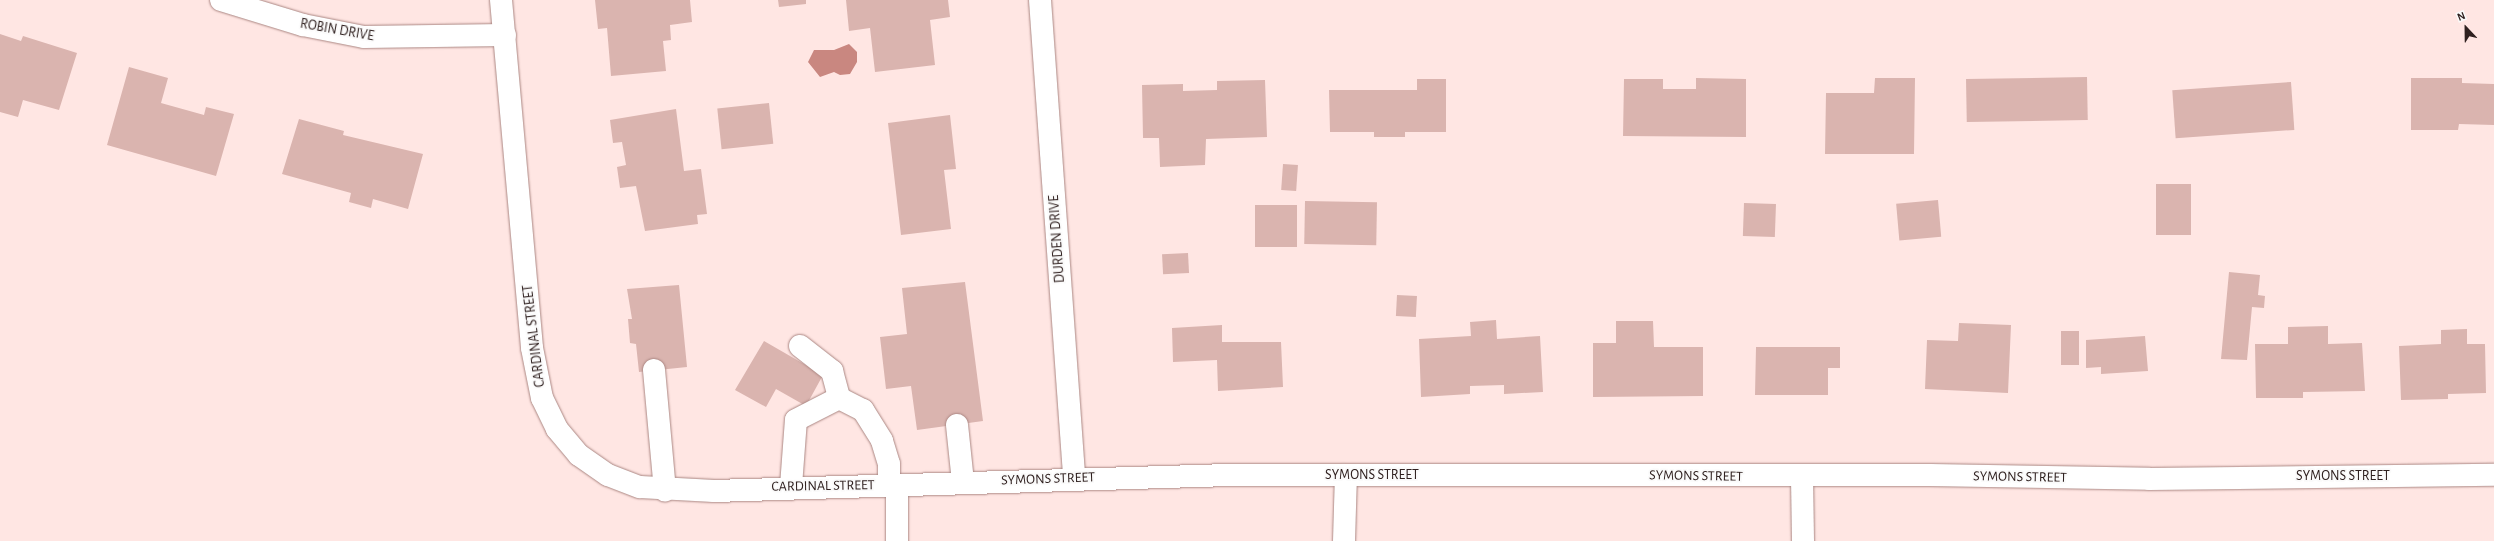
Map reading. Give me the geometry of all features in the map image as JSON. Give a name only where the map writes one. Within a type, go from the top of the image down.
[{"type":"street","name":"ROBIN DRIVE","points":[[221,0],[303,25],[364,37],[504,35]]},
{"type":"street","name":"CARDINAL STREET","points":[[501,0],[532,348],[542,398],[557,429],[584,458],[618,480],[665,490],[791,486],[893,485]]},
{"type":"street","name":"DURDEN DRIVE","points":[[1040,0],[1074,477]]},
{"type":"street","points":[[800,346],[832,371],[839,398],[863,410],[882,441],[889,464],[893,485],[898,541]]},
{"type":"street","points":[[654,370],[665,490]]},
{"type":"street","points":[[791,486],[796,420],[839,398]]},
{"type":"street","points":[[957,425],[963,482]]},
{"type":"street","name":"SYMONS STREET","points":[[893,485],[1074,477],[1346,475],[1802,477],[1930,475],[2149,480],[2494,476]]},
{"type":"street","points":[[1344,541],[1346,475]]},
{"type":"street","points":[[1802,477],[1803,541]]},
{"type":"shaded area","points":[[849,44],[857,52],[857,62],[850,74],[840,75],[834,72],[820,77],[808,62],[814,50],[834,50]]},
{"type":"building","points":[[595,0],[690,0],[692,22],[670,25],[671,40],[663,41],[666,71],[611,76],[607,28],[598,29]]},
{"type":"building","points":[[778,0],[806,0],[806,4],[779,7]]},
{"type":"building","points":[[846,0],[948,0],[950,17],[930,20],[935,65],[875,72],[870,28],[849,31]]},
{"type":"building","points":[[0,34],[21,41],[23,36],[77,53],[59,110],[23,100],[18,117],[0,112]]},
{"type":"building","points":[[129,67],[168,78],[161,103],[204,115],[206,107],[234,114],[216,176],[107,145]]},
{"type":"building","points":[[2087,77],[2088,120],[1967,122],[1966,79]]},
{"type":"building","points":[[1696,78],[1746,79],[1746,137],[1623,136],[1624,79],[1663,79],[1663,89],[1696,89]]},
{"type":"building","points":[[1875,78],[1915,78],[1914,154],[1825,154],[1826,93],[1874,93]]},
{"type":"building","points":[[2411,78],[2462,78],[2462,83],[2494,84],[2494,125],[2459,124],[2458,130],[2411,130]]},
{"type":"building","points":[[1417,79],[1446,79],[1446,132],[1405,132],[1405,137],[1374,137],[1374,132],[1330,132],[1329,90],[1417,90]]},
{"type":"building","points":[[1265,80],[1267,137],[1206,139],[1205,165],[1160,167],[1159,138],[1143,138],[1142,85],[1183,84],[1183,91],[1217,90],[1217,81]]},
{"type":"building","points":[[2291,82],[2294,130],[2176,138],[2172,90]]},
{"type":"building","points":[[769,103],[773,144],[722,149],[717,108]]},
{"type":"building","points":[[676,109],[684,171],[701,169],[707,214],[697,215],[698,224],[645,231],[636,186],[620,188],[617,167],[626,165],[622,142],[613,143],[610,120]]},
{"type":"building","points":[[950,115],[956,169],[944,170],[951,229],[901,235],[888,123]]},
{"type":"building","points":[[299,119],[344,131],[343,135],[423,154],[408,209],[373,199],[371,208],[349,202],[351,193],[282,174]]},
{"type":"building","points":[[1283,164],[1298,165],[1296,191],[1281,190]]},
{"type":"building","points":[[2156,184],[2191,184],[2191,235],[2156,235]]},
{"type":"building","points":[[1938,200],[1941,237],[1899,241],[1896,204]]},
{"type":"building","points":[[1305,201],[1377,202],[1376,245],[1304,244]]},
{"type":"building","points":[[1744,203],[1776,204],[1775,237],[1743,236]]},
{"type":"building","points":[[1255,205],[1297,205],[1297,247],[1255,247]]},
{"type":"building","points":[[1188,253],[1189,273],[1163,274],[1162,254]]},
{"type":"building","points":[[2229,272],[2260,275],[2258,295],[2265,296],[2264,308],[2252,307],[2247,360],[2221,359]]},
{"type":"building","points":[[965,282],[983,421],[917,430],[911,386],[886,389],[880,337],[907,334],[902,288]]},
{"type":"building","points":[[679,285],[687,367],[639,372],[636,344],[630,343],[628,319],[632,319],[627,289]]},
{"type":"building","points":[[1397,295],[1417,296],[1416,317],[1396,316]]},
{"type":"building","points":[[1496,320],[1497,339],[1540,336],[1543,392],[1504,394],[1504,385],[1470,386],[1470,394],[1421,397],[1419,339],[1471,336],[1470,322]]},
{"type":"building","points":[[1616,321],[1653,321],[1654,347],[1703,347],[1703,396],[1593,397],[1593,343],[1616,343]]},
{"type":"building","points":[[1959,323],[2011,325],[2008,393],[1925,389],[1927,340],[1958,341]]},
{"type":"building","points":[[1222,325],[1222,342],[1281,342],[1283,387],[1218,391],[1217,360],[1173,362],[1172,328]]},
{"type":"building","points":[[2328,326],[2328,344],[2362,343],[2365,391],[2303,392],[2303,398],[2256,398],[2255,344],[2288,344],[2288,327]]},
{"type":"building","points":[[2467,329],[2467,344],[2485,344],[2486,393],[2448,394],[2448,399],[2401,400],[2399,346],[2441,344],[2441,330]]},
{"type":"building","points":[[2061,331],[2079,331],[2079,365],[2061,365]]},
{"type":"building","points":[[2145,336],[2148,371],[2101,374],[2101,367],[2086,368],[2086,340]]},
{"type":"building","points":[[764,341],[823,375],[806,406],[776,389],[766,407],[735,390]]},
{"type":"building","points":[[1756,347],[1840,347],[1840,368],[1828,368],[1828,395],[1755,395]]}]
